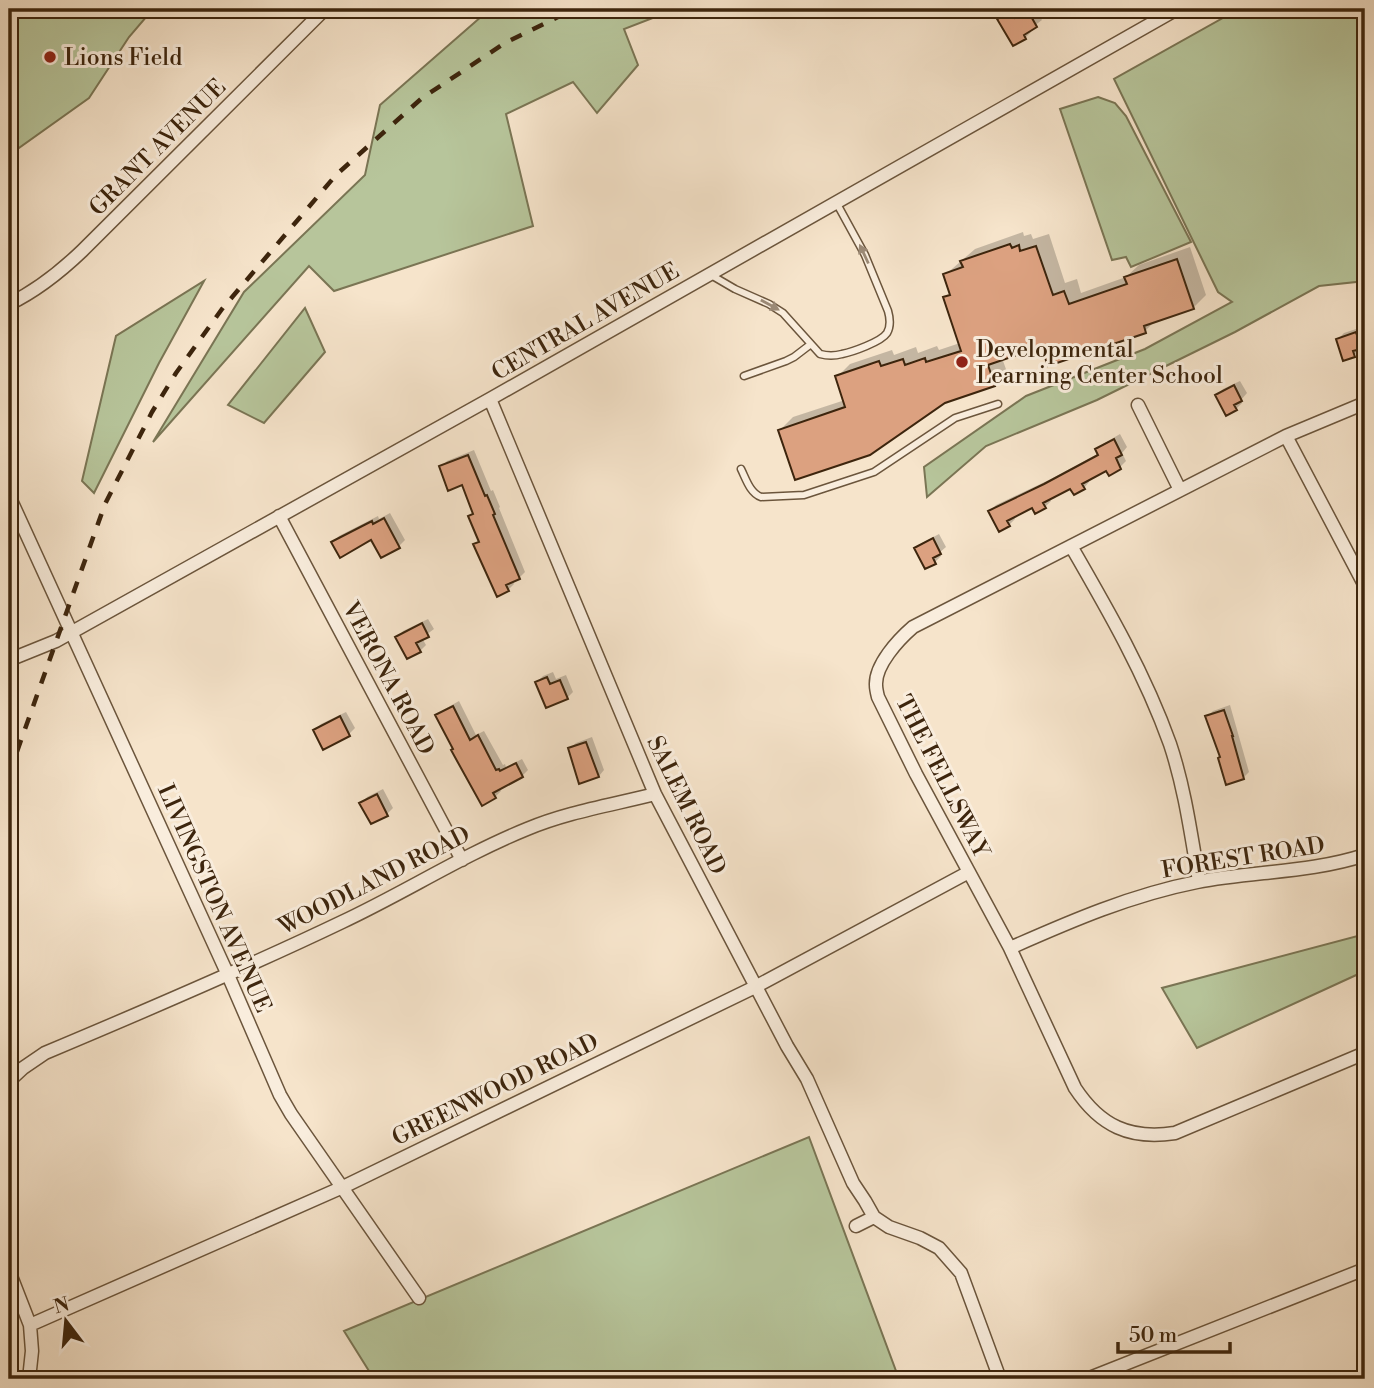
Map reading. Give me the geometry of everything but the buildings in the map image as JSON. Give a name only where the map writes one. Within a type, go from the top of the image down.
[{"type":"street","name":"GRANT AVENUE","points":[[9,304],[61,271],[325,9]]},
{"type":"street","name":"CENTRAL AVENUE","points":[[9,660],[71,633],[1177,9]]},
{"type":"street","name":"SALEM ROAD","points":[[490,399],[655,794],[755,986],[807,1079],[853,1183],[874,1217]]},
{"type":"street","name":"THE FELLSWAY","points":[[1365,402],[1286,436],[913,627],[899,639],[888,654],[875,684],[878,697],[894,730],[1010,948],[1075,1088],[1098,1116],[1113,1126],[1139,1135],[1175,1133],[1365,1053]]},
{"type":"street","points":[[1138,405],[1180,490]]},
{"type":"street","points":[[1286,436],[1365,586]]},
{"type":"street","name":"LIVINGSTON AVENUE","points":[[9,496],[280,1095],[419,1298]]},
{"type":"street","name":"VERONA ROAD","points":[[279,516],[462,860]]},
{"type":"street","points":[[1071,546],[1137,666],[1170,745],[1185,798],[1199,881]]},
{"type":"street","name":"WOODLAND ROAD","points":[[9,1081],[45,1053],[228,975],[378,905],[529,828],[655,794]]},
{"type":"street","name":"FOREST ROAD","points":[[1010,948],[1075,919],[1162,889],[1199,881],[1312,868],[1365,855]]},
{"type":"street","name":"GREENWOOD ROAD","points":[[30,1325],[342,1187],[755,986],[969,872]]},
{"type":"street","points":[[856,1226],[874,1217],[889,1227],[939,1248],[961,1273],[1000,1379]]},
{"type":"street","points":[[1087,1379],[1365,1269]]},
{"type":"street","points":[[9,1271],[30,1325],[32,1351],[29,1379]]},
{"type":"lane","points":[[709,274],[783,313],[820,354],[841,355],[879,340],[887,333],[890,325],[888,311],[862,248],[836,201]]},
{"type":"lane","points":[[744,376],[786,361],[810,344]]},
{"type":"lane","points":[[741,470],[757,496],[804,495],[874,472],[955,418],[998,404]]},
{"type":"green space","name":"Lions Field","points":[[9,9],[153,9],[129,37],[89,98],[9,155]]},
{"type":"green space","points":[[490,9],[676,9],[624,29],[638,65],[597,113],[573,82],[506,114],[533,226],[334,291],[309,266],[153,442],[244,292],[365,175],[380,105]]},
{"type":"green space","points":[[1239,9],[1365,9],[1365,281],[1319,286],[1235,332],[1097,400],[986,446],[927,497],[924,467],[1026,396],[1145,349],[1232,302],[1218,292],[1114,79]]},
{"type":"green space","points":[[1098,97],[1115,103],[1126,116],[1191,242],[1131,267],[1126,257],[1112,260],[1060,109]]},
{"type":"green space","points":[[204,281],[159,363],[94,493],[82,481],[116,336]]},
{"type":"green space","points":[[305,308],[325,352],[264,423],[228,405]]},
{"type":"green space","points":[[1365,934],[1365,971],[1197,1048],[1162,988]]},
{"type":"green space","points":[[809,1137],[899,1379],[374,1379],[344,1331]]},
{"type":"railway","points":[[9,774],[105,504],[152,412],[222,309],[336,175],[422,98],[505,43],[574,9]]},
{"type":"place","name":"Lions Field","points":[[50,57]]},
{"type":"place","name":"Developmental Learning Center School","points":[[962,362]]}]
